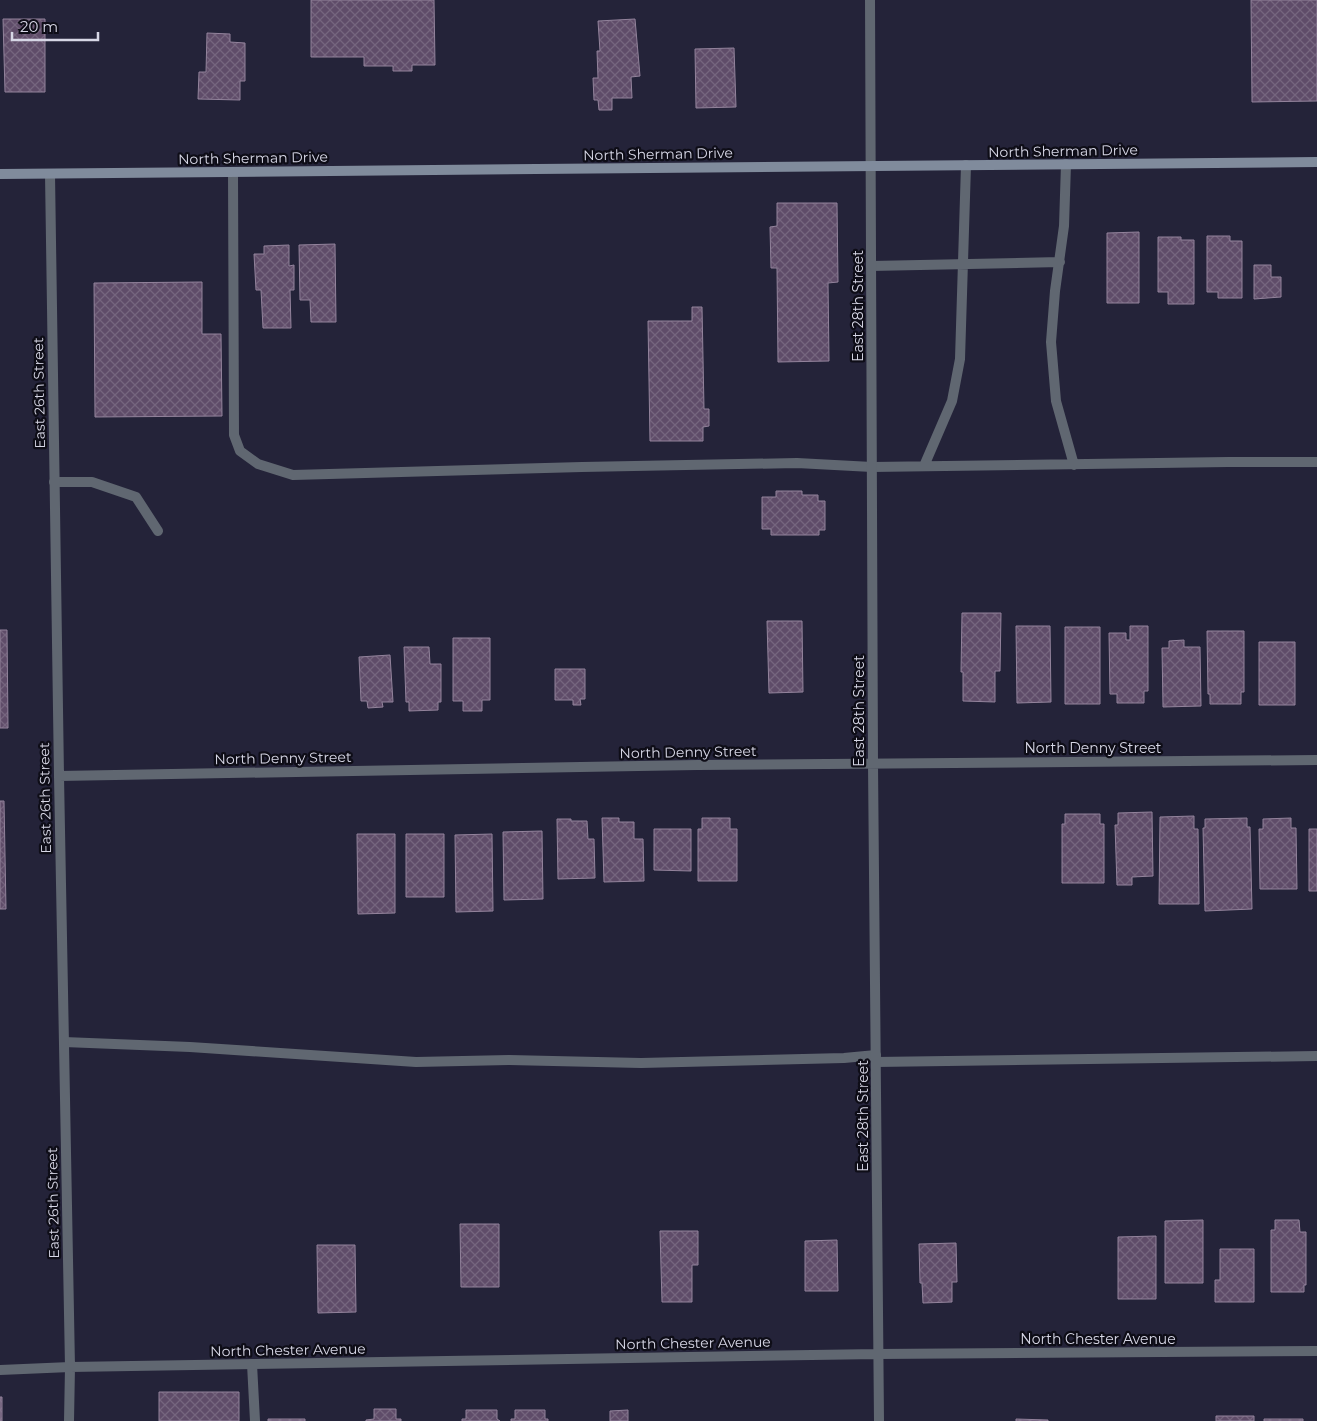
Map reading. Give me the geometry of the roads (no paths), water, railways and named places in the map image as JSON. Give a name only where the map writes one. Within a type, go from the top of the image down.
[{"type":"main road","name":"North Sherman Drive","points":[[0,174],[1317,162]]},
{"type":"street","name":"East 28th Street","points":[[870,0],[878,1421]]},
{"type":"street","points":[[1066,164],[1064,226],[1050,342],[1056,402],[1074,465]]},
{"type":"street","points":[[924,466],[952,401],[960,359],[966,165]]},
{"type":"street","points":[[233,172],[234,435],[240,451],[258,464],[293,475],[777,463],[872,467],[1317,462]]},
{"type":"street","name":"East 26th Street","points":[[50,174],[70,1367],[69,1421]]},
{"type":"street","points":[[871,266],[1060,262]]},
{"type":"street","points":[[54,482],[92,482],[136,497],[158,531]]},
{"type":"street","name":"North Denny Street","points":[[59,776],[697,765],[1317,760]]},
{"type":"street","points":[[64,1042],[190,1047],[416,1062],[509,1060],[641,1063],[844,1058],[1317,1056]]},
{"type":"street","name":"North Chester Avenue","points":[[0,1370],[70,1367],[878,1354],[1317,1351]]},
{"type":"street","points":[[252,1364],[255,1421]]}]
